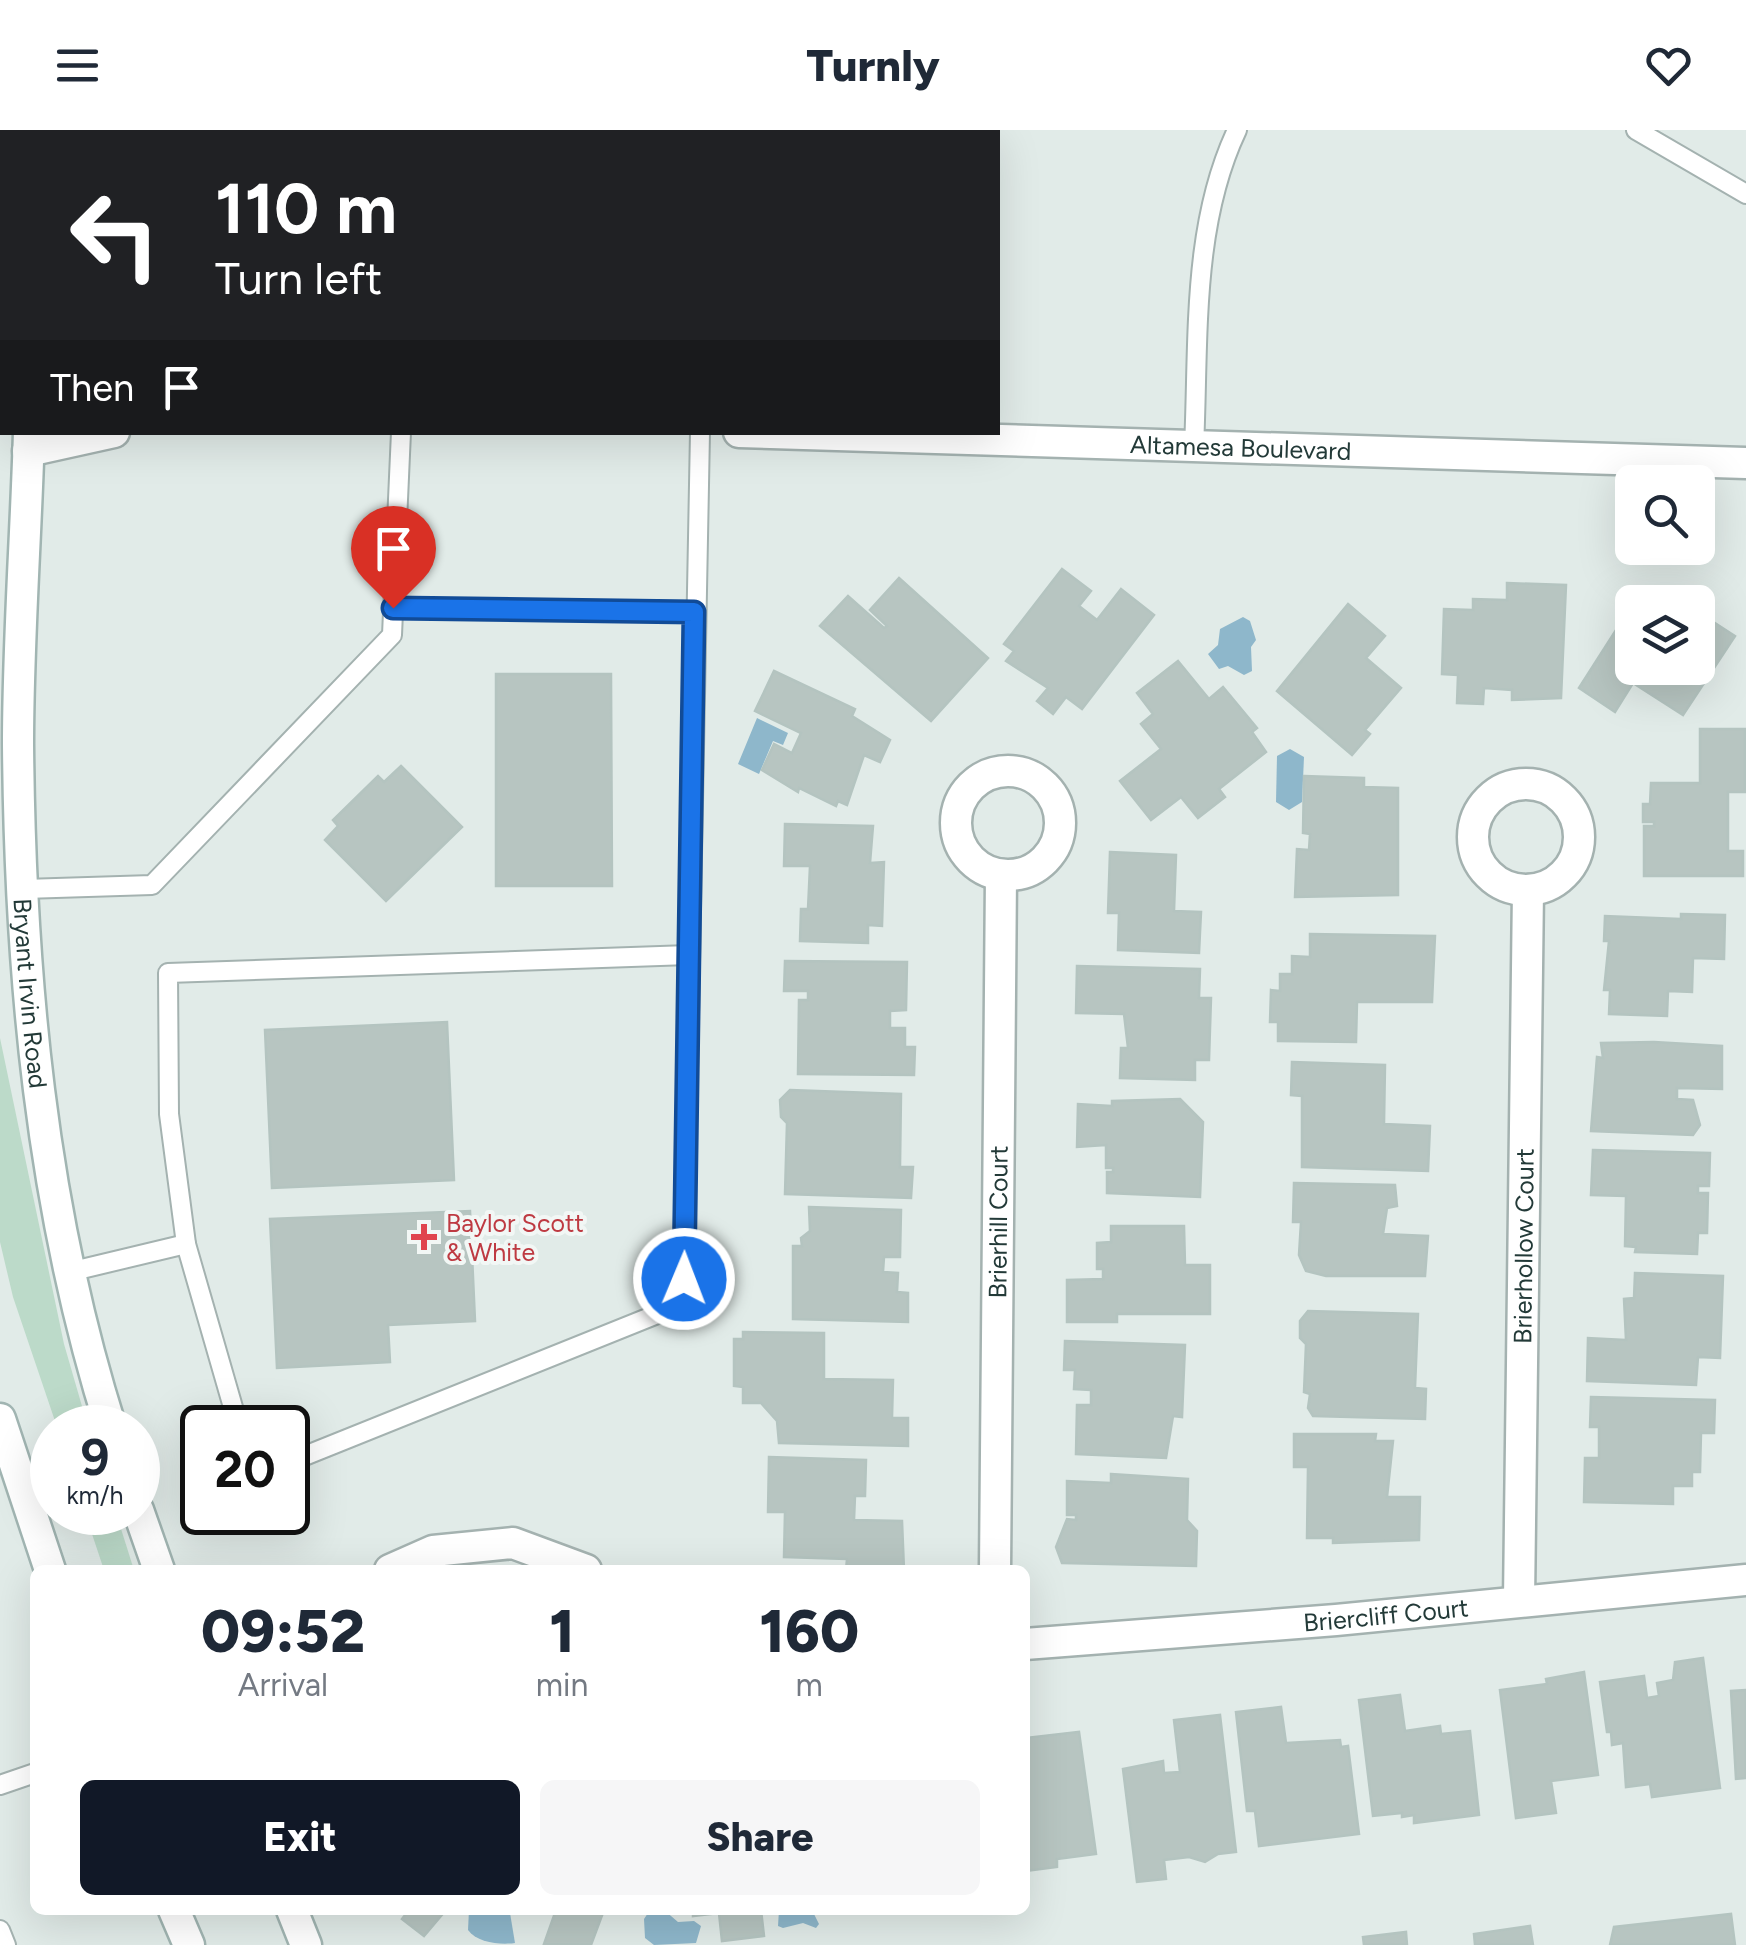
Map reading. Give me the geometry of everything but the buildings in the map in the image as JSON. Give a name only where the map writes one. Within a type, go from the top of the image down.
[{"type":"street","points":[[19,445],[92,435]]},
{"type":"street","name":"Altamesa Boulevard","points":[[829,435],[1746,463]]},
{"type":"street","name":"Bryant Irvin Road","points":[[19,445],[18,744],[27,980],[44,1132],[69,1272],[105,1405]]},
{"type":"street","name":"Brierhill Court","points":[[995,1565],[1001,876]]},
{"type":"street","name":"Brierhollow Court","points":[[1519,1601],[1528,890]]},
{"type":"street","points":[[0,1419],[48,1565]]},
{"type":"street","points":[[146,1535],[156,1565]]},
{"type":"street","points":[[403,1565],[433,1551],[513,1543],[572,1565]]},
{"type":"street","name":"Briercliff Court","points":[[1030,1644],[1746,1580]]},
{"type":"street","points":[[176,1915],[188,1945]]},
{"type":"street","points":[[294,1915],[306,1945]]},
{"type":"lane","points":[[1194,447],[1204,246],[1218,170],[1237,130]]},
{"type":"lane","points":[[1636,130],[1746,194]]},
{"type":"lane","points":[[24,889],[152,885],[392,635],[401,435]]},
{"type":"lane","points":[[310,1453],[665,1311],[684,1279],[700,435]]},
{"type":"lane","points":[[393,608],[694,612]]},
{"type":"lane","points":[[232,1405],[186,1244],[170,1114],[168,973],[689,955]]},
{"type":"lane","points":[[69,1272],[186,1244]]},
{"type":"lane","points":[[0,1784],[30,1775]]},
{"type":"lane","points":[[0,1930],[6,1945]]},
{"type":"green space","points":[[0,1038],[64,1344],[82,1405],[50,1405],[13,1297],[0,1242]]},
{"type":"green space","points":[[92,1535],[123,1535],[132,1565],[102,1565]]},
{"type":"water","points":[[1243,617],[1250,621],[1256,640],[1251,647],[1252,671],[1244,675],[1228,666],[1219,669],[1208,654],[1218,645],[1220,629]]},
{"type":"water","points":[[757,718],[788,733],[783,745],[773,741],[759,774],[738,764]]},
{"type":"water","points":[[1290,749],[1304,757],[1302,802],[1289,810],[1276,802],[1277,756]]},
{"type":"water","points":[[469,1915],[510,1915],[515,1943],[490,1942],[468,1930]]},
{"type":"water","points":[[647,1915],[670,1915],[678,1922],[694,1921],[701,1926],[696,1943],[654,1945],[645,1938]]},
{"type":"water","points":[[779,1915],[814,1915],[819,1924],[816,1928],[803,1923],[778,1926]]},
{"type":"place","name":"Baylor Scott & White","points":[[424,1237]]},
{"type":"route","points":[[393,608],[694,612],[684,1279]]}]
